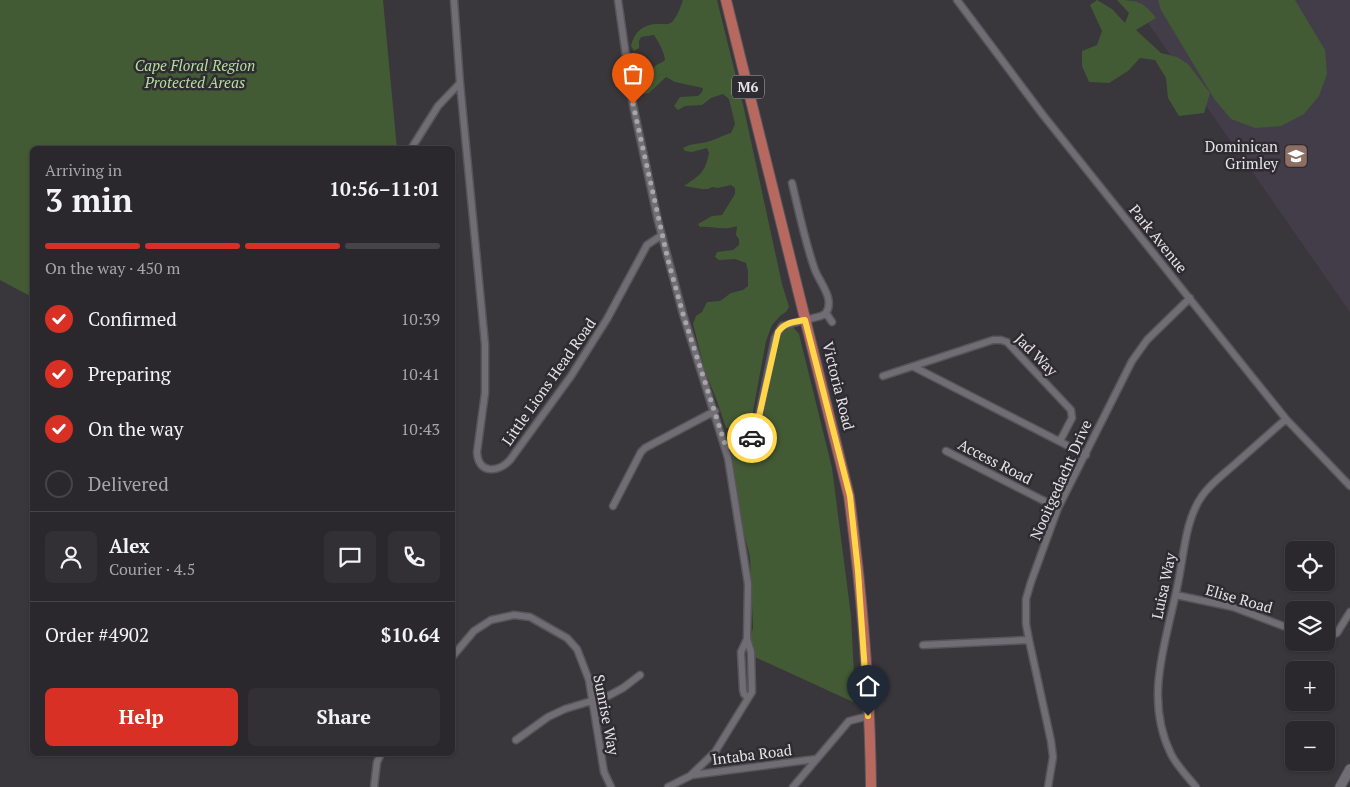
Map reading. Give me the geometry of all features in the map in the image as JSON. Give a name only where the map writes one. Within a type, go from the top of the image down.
[{"type":"main road","name":"Victoria Road","points":[[726,0],[850,496],[858,563],[871,787]]},
{"type":"street","points":[[413,146],[438,106],[460,83],[454,0]]},
{"type":"street","points":[[618,0],[633,104],[662,235],[683,314],[726,447],[748,584],[747,639],[741,652],[743,690],[747,697]]},
{"type":"street","name":"Park Avenue","points":[[957,0],[1043,115],[1286,418],[1350,486]]},
{"type":"street","name":"Little Lions Head Road","points":[[460,83],[485,344],[485,393],[477,458],[482,465],[490,469],[497,469],[504,466],[510,460],[571,376],[608,319],[647,245],[662,235]]},
{"type":"street","points":[[726,447],[741,443],[753,436],[778,332],[782,326],[826,313],[829,306],[827,295],[814,269],[792,183]]},
{"type":"street","name":"Nooitgedacht Drive","points":[[1048,787],[1053,757],[1051,741],[1026,624],[1026,600],[1031,582],[1058,508],[1140,348],[1190,298]]},
{"type":"street","points":[[826,313],[832,322]]},
{"type":"street","name":"Jad Way","points":[[883,376],[993,340],[1007,342],[1071,410],[1072,418],[1060,441]]},
{"type":"street","points":[[914,367],[1086,455]]},
{"type":"street","points":[[613,506],[641,452],[645,448],[714,411]]},
{"type":"street","name":"Luisa Way","points":[[1196,787],[1171,755],[1161,725],[1158,706],[1158,671],[1176,595],[1191,518],[1203,495],[1214,482],[1286,418]]},
{"type":"street","name":"Access Road","points":[[946,451],[1058,508]]},
{"type":"street","name":"Elise Road","points":[[1176,595],[1233,607],[1285,627]]},
{"type":"street","points":[[1335,634],[1350,612]]},
{"type":"street","name":"Sunrise Way","points":[[455,653],[474,631],[491,620],[514,615],[530,617],[567,638],[577,649],[589,680],[604,772],[610,787]]},
{"type":"street","name":"Intaba Road","points":[[668,787],[690,776],[715,752],[747,697],[752,692],[751,652],[747,639]]},
{"type":"street","points":[[923,645],[978,644],[1028,640]]},
{"type":"street","points":[[516,740],[548,716],[565,709],[594,702],[623,688],[640,675]]},
{"type":"street","points":[[794,787],[849,721],[868,716]]},
{"type":"street","points":[[374,787],[377,762],[380,756]]},
{"type":"street","name":"Intaba Road","points":[[690,776],[816,759]]},
{"type":"street","points":[[1340,787],[1350,769]]},
{"type":"shaded area","name":"Dominican Grimley","points":[[1132,0],[1350,0],[1350,312]]},
{"type":"green space","name":"Cape Floral Region Protected Areas","points":[[0,0],[383,0],[397,146],[30,146],[30,296],[0,280]]},
{"type":"green space","points":[[683,0],[717,0],[744,109],[782,284],[789,307],[772,325],[766,341],[751,422],[743,421],[732,428],[726,428],[705,371],[693,324],[696,316],[702,312],[707,302],[720,301],[731,293],[743,290],[748,286],[746,263],[735,259],[719,260],[715,257],[717,252],[733,250],[739,245],[739,239],[736,235],[737,226],[723,228],[700,227],[698,224],[712,216],[722,215],[735,194],[735,188],[731,185],[708,189],[684,186],[701,173],[706,165],[709,153],[707,148],[692,152],[685,151],[683,148],[731,133],[735,124],[729,99],[723,94],[711,98],[702,105],[685,106],[678,110],[674,106],[680,97],[698,96],[703,88],[675,82],[666,77],[649,93],[641,94],[636,90],[654,67],[665,60],[654,35],[641,37],[639,48],[634,51],[631,46],[632,41],[638,32],[645,27],[671,23]]},
{"type":"green space","points":[[1097,0],[1112,9],[1125,23],[1129,13],[1117,0],[1129,0],[1139,3],[1151,12],[1156,18],[1136,30],[1161,53],[1177,57],[1188,64],[1210,93],[1204,113],[1179,116],[1168,98],[1166,78],[1155,60],[1140,58],[1128,71],[1109,83],[1089,82],[1082,66],[1082,51],[1097,45],[1102,31],[1090,5]]},
{"type":"green space","points":[[1158,0],[1295,0],[1325,50],[1327,74],[1319,96],[1304,114],[1281,126],[1255,128],[1231,119],[1215,100],[1161,10]]},
{"type":"green space","points":[[793,327],[799,334],[832,468],[851,616],[855,695],[853,702],[746,653],[753,628],[750,557],[743,528],[731,450],[753,442],[763,423],[768,385],[777,342],[783,330]]},
{"type":"way so far","points":[[633,104],[668,260],[683,314],[726,447],[752,438]]},
{"type":"place","name":"Dominican Grimley","points":[[1296,156]]},
{"type":"route","points":[[752,438],[758,421],[775,338],[782,326],[805,320],[850,496],[863,622],[868,716]]}]
